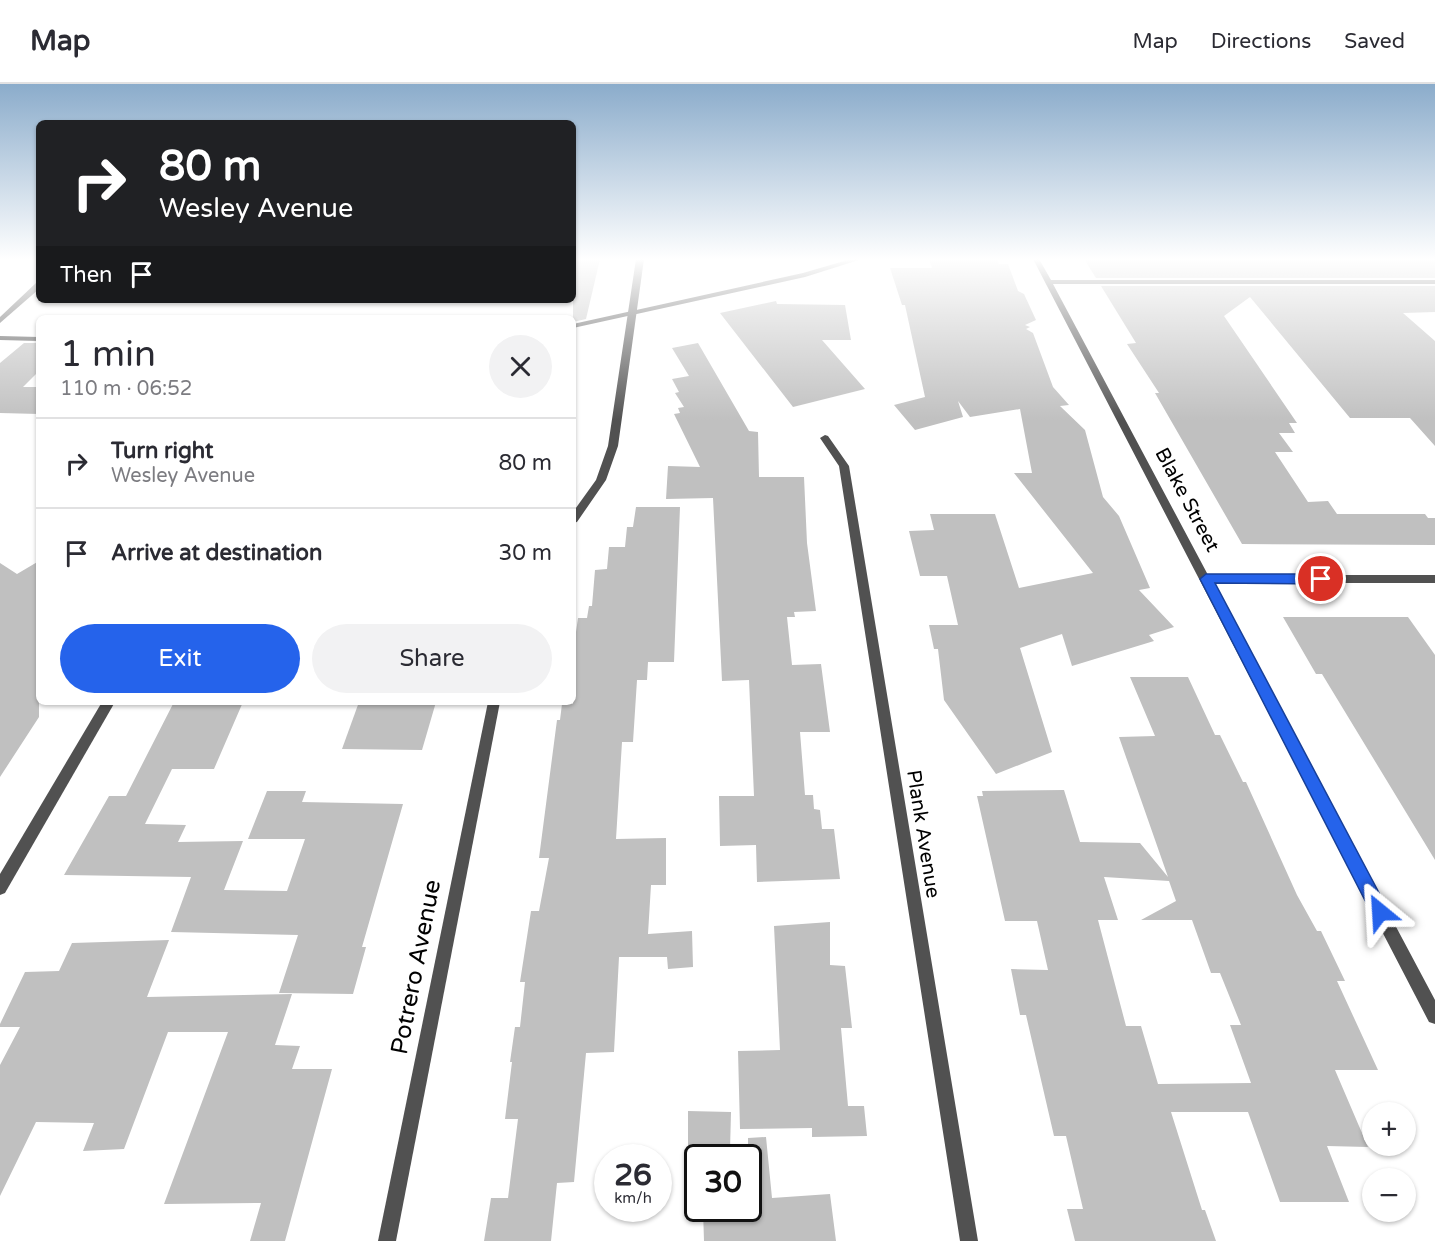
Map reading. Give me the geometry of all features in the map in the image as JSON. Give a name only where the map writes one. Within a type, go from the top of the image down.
[{"type":"street","points":[[576,325],[634,313],[613,446],[601,480],[576,516]]},
{"type":"street","name":"Blake Street","points":[[1064,313],[1435,1016]]},
{"type":"street","points":[[0,338],[36,339]]},
{"type":"street","name":"Plank Avenue","points":[[825,438],[844,466],[969,1241]]},
{"type":"street","points":[[1206,579],[1435,579]]},
{"type":"street","points":[[0,888],[108,705]]},
{"type":"street","name":"Potrero Avenue","points":[[387,1241],[493,705]]},
{"type":"building","points":[[573,313],[587,313],[586,319],[576,321],[576,315]]},
{"type":"building","points":[[720,313],[846,313],[851,340],[822,340],[865,389],[793,407]]},
{"type":"building","points":[[907,313],[1033,313],[1036,320],[1025,325],[1030,327],[1026,329],[1033,333],[1053,387],[1069,405],[1060,406],[1085,430],[1103,497],[1119,516],[1150,588],[1139,590],[1174,627],[1149,635],[1154,641],[1072,666],[1062,634],[1020,648],[1052,752],[996,774],[944,700],[938,649],[934,649],[929,625],[958,625],[947,576],[920,576],[909,531],[934,530],[930,514],[995,514],[1019,588],[1093,573],[1014,473],[1032,473],[1020,409],[970,417],[958,401],[963,417],[915,430],[894,405],[925,397]]},
{"type":"building","points":[[1118,313],[1228,313],[1224,316],[1297,423],[1289,423],[1295,433],[1279,433],[1293,452],[1275,452],[1308,502],[1328,501],[1337,514],[1425,514],[1428,518],[1435,518],[1435,545],[1242,544],[1155,393],[1159,393],[1127,344],[1136,343]]},
{"type":"building","points":[[1263,313],[1403,313],[1435,341],[1435,446],[1410,418],[1350,418]]},
{"type":"building","points":[[24,343],[36,343],[36,374],[23,387],[36,387],[36,414],[0,413],[0,363]]},
{"type":"building","points":[[698,343],[749,431],[758,432],[759,477],[804,477],[807,543],[816,611],[794,612],[795,617],[787,617],[792,665],[821,664],[830,732],[800,732],[805,795],[813,795],[814,809],[820,810],[822,829],[834,829],[840,879],[757,882],[756,845],[720,846],[719,796],[754,796],[749,680],[722,681],[713,498],[666,499],[668,466],[700,467],[674,414],[680,413],[678,408],[684,407],[675,393],[679,392],[672,379],[689,376],[672,348]]},
{"type":"building","points":[[636,507],[680,507],[674,662],[648,662],[647,680],[637,680],[633,742],[622,742],[616,839],[666,838],[666,885],[651,885],[648,934],[692,931],[693,967],[668,969],[667,957],[619,957],[614,1052],[586,1053],[574,1182],[557,1183],[551,1241],[484,1241],[491,1198],[508,1198],[518,1119],[505,1119],[512,1062],[510,1062],[515,1027],[520,1027],[525,982],[520,982],[531,911],[539,911],[549,858],[539,858],[557,720],[560,720],[562,705],[576,705],[578,618],[587,618],[589,606],[592,606],[595,570],[607,569],[609,547],[625,547],[627,527],[633,527]]},
{"type":"building","points":[[0,563],[17,574],[36,563],[36,705],[39,705],[39,717],[0,777]]},
{"type":"building","points":[[1283,617],[1408,617],[1435,655],[1435,860],[1322,674],[1316,674]]},
{"type":"building","points":[[1130,677],[1188,677],[1215,735],[1220,735],[1243,782],[1246,782],[1297,895],[1317,931],[1321,931],[1345,981],[1337,981],[1378,1070],[1335,1070],[1362,1133],[1362,1147],[1327,1146],[1349,1202],[1280,1202],[1248,1112],[1171,1112],[1202,1210],[1205,1210],[1216,1241],[1075,1241],[1067,1209],[1083,1209],[1066,1136],[1054,1136],[1026,1015],[1020,1015],[1011,969],[1048,970],[1037,921],[1005,921],[977,796],[983,796],[982,791],[1064,790],[1080,842],[1140,843],[1168,877],[1119,737],[1155,736]],"holes":[[[1104,877],[1169,881],[1176,901],[1141,920],[1192,920],[1211,973],[1220,973],[1241,1025],[1230,1025],[1251,1083],[1158,1084],[1141,1026],[1126,1026],[1098,920],[1118,920]]]},
{"type":"building","points":[[172,705],[242,705],[214,769],[172,769],[145,824],[186,825],[178,842],[243,841],[224,890],[287,891],[305,839],[248,839],[267,791],[306,791],[302,802],[403,804],[362,947],[366,947],[353,994],[279,993],[298,935],[171,932],[191,877],[64,875],[109,796],[126,796]]},
{"type":"building","points":[[358,705],[435,705],[422,750],[342,749]]},
{"type":"building","points":[[830,922],[830,965],[845,966],[852,1028],[841,1028],[848,1106],[864,1106],[867,1136],[812,1137],[812,1128],[740,1129],[738,1051],[780,1050],[774,926]]},
{"type":"building","points":[[169,940],[147,997],[292,994],[275,1045],[300,1046],[292,1069],[332,1069],[285,1241],[250,1241],[261,1203],[164,1204],[228,1032],[168,1032],[124,1149],[83,1151],[94,1123],[36,1122],[0,1196],[0,1065],[20,1027],[0,1027],[0,1024],[25,972],[59,971],[72,943]]},
{"type":"building","points":[[688,1111],[731,1112],[730,1144],[688,1144]]},
{"type":"building","points":[[766,1137],[772,1198],[830,1194],[836,1241],[704,1241],[703,1222],[762,1222],[762,1144],[748,1144],[748,1138]]},
{"type":"route","points":[[1321,579],[1206,579],[1380,912]]}]
